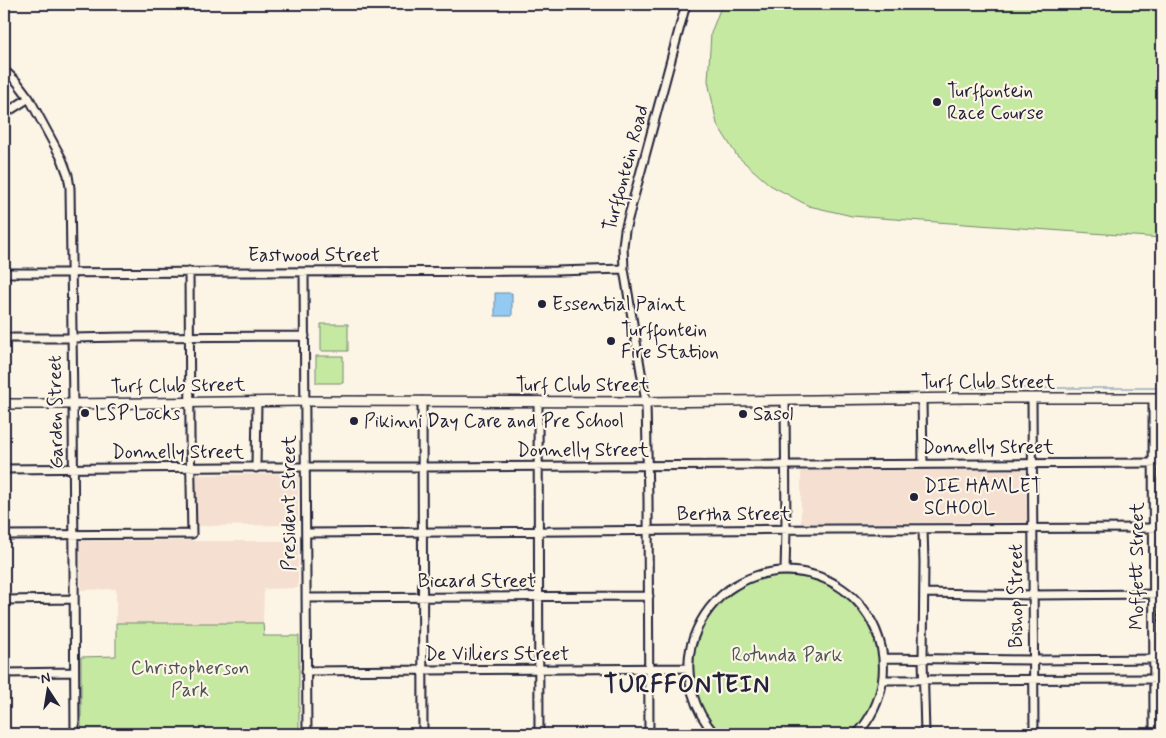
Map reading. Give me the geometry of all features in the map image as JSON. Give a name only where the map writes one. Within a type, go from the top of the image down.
[{"type":"main road","name":"Turf Club Street","points":[[4,404],[422,400],[646,402],[1158,398]]},
{"type":"street","name":"Turffontein Road","points":[[649,734],[646,402],[624,269],[623,246],[625,230],[686,4]]},
{"type":"street","name":"Garden Street","points":[[4,70],[17,82],[29,98],[62,159],[69,181],[71,206],[75,734]]},
{"type":"street","points":[[4,114],[29,98]]},
{"type":"street","name":"Eastwood Street","points":[[4,273],[556,271],[624,269]]},
{"type":"street","points":[[4,534],[192,534],[189,272]]},
{"type":"street","name":"President Street","points":[[304,272],[307,734]]},
{"type":"street","points":[[4,338],[305,336]]},
{"type":"street","name":"Bishop Street","points":[[1032,398],[1034,734]]},
{"type":"street","name":"Moffett Street","points":[[1154,734],[1154,463],[1158,398]]},
{"type":"street","points":[[922,399],[923,464]]},
{"type":"street","points":[[422,400],[423,734]]},
{"type":"street","points":[[538,401],[539,734]]},
{"type":"street","points":[[785,571],[786,401]]},
{"type":"street","points":[[256,468],[257,402]]},
{"type":"street","name":"Donnelly Street","points":[[4,470],[1162,463]]},
{"type":"street","name":"Bertha Street","points":[[306,534],[1162,528]]},
{"type":"street","points":[[923,529],[925,734]]},
{"type":"street","points":[[715,734],[704,720],[694,701],[691,690],[690,653],[697,630],[704,616],[720,597],[739,583],[769,572],[785,571],[809,573],[831,582],[851,595],[864,608],[873,624],[882,646],[883,680],[875,708],[865,726],[857,734]]},
{"type":"street","points":[[924,593],[1033,595],[1162,594]]},
{"type":"street","name":"Biccard Street","points":[[306,598],[649,596]]},
{"type":"street","points":[[4,600],[74,600]]},
{"type":"street","points":[[883,658],[1162,659]]},
{"type":"street","name":"De Villiers Street","points":[[306,671],[689,668]]},
{"type":"street","points":[[4,673],[74,672]]},
{"type":"street","points":[[883,680],[1162,679]]},
{"type":"shaded area","name":"DIE HAMLET SCHOOL","points":[[1026,470],[1027,522],[801,523],[801,471]]},
{"type":"shaded area","points":[[298,474],[298,525],[197,526],[197,475]]},
{"type":"shaded area","points":[[80,541],[298,541],[298,588],[264,589],[263,623],[116,623],[116,589],[81,590]]},
{"type":"green space","name":"Turffontein Race Course","points":[[722,4],[1162,4],[1162,238],[852,216],[809,206],[770,185],[737,156],[717,124],[708,81],[711,33]]},
{"type":"green space","points":[[321,324],[348,324],[348,351],[321,351]]},
{"type":"green space","points":[[316,356],[343,356],[343,383],[316,383]]},
{"type":"green space","name":"Rotunda Park","points":[[781,576],[811,579],[832,587],[855,605],[867,621],[875,640],[879,660],[879,680],[875,700],[866,718],[852,734],[721,734],[700,703],[694,681],[694,663],[696,646],[710,616],[735,592],[758,580]]},
{"type":"green space","name":"Christopherson Park","points":[[116,623],[263,623],[264,636],[299,636],[299,734],[81,734],[81,657],[116,656]]},
{"type":"water","points":[[495,293],[512,293],[512,316],[495,316]]},
{"type":"waterway","points":[[962,388],[1162,388]]},
{"type":"place","name":"Turffontein Race Course","points":[[937,102]]},
{"type":"place","name":"Essential Paint","points":[[542,304]]},
{"type":"place","name":"Turffontein Fire Station","points":[[611,341]]},
{"type":"place","name":"LSP Locks","points":[[85,413]]},
{"type":"place","name":"Sasol","points":[[743,414]]},
{"type":"place","name":"Pikinni Day Care and Pre School","points":[[354,421]]},
{"type":"place","name":"DIE HAMLET SCHOOL","points":[[914,497]]},
{"type":"district","name":"TURFFONTEIN","points":[[687,685]]}]
